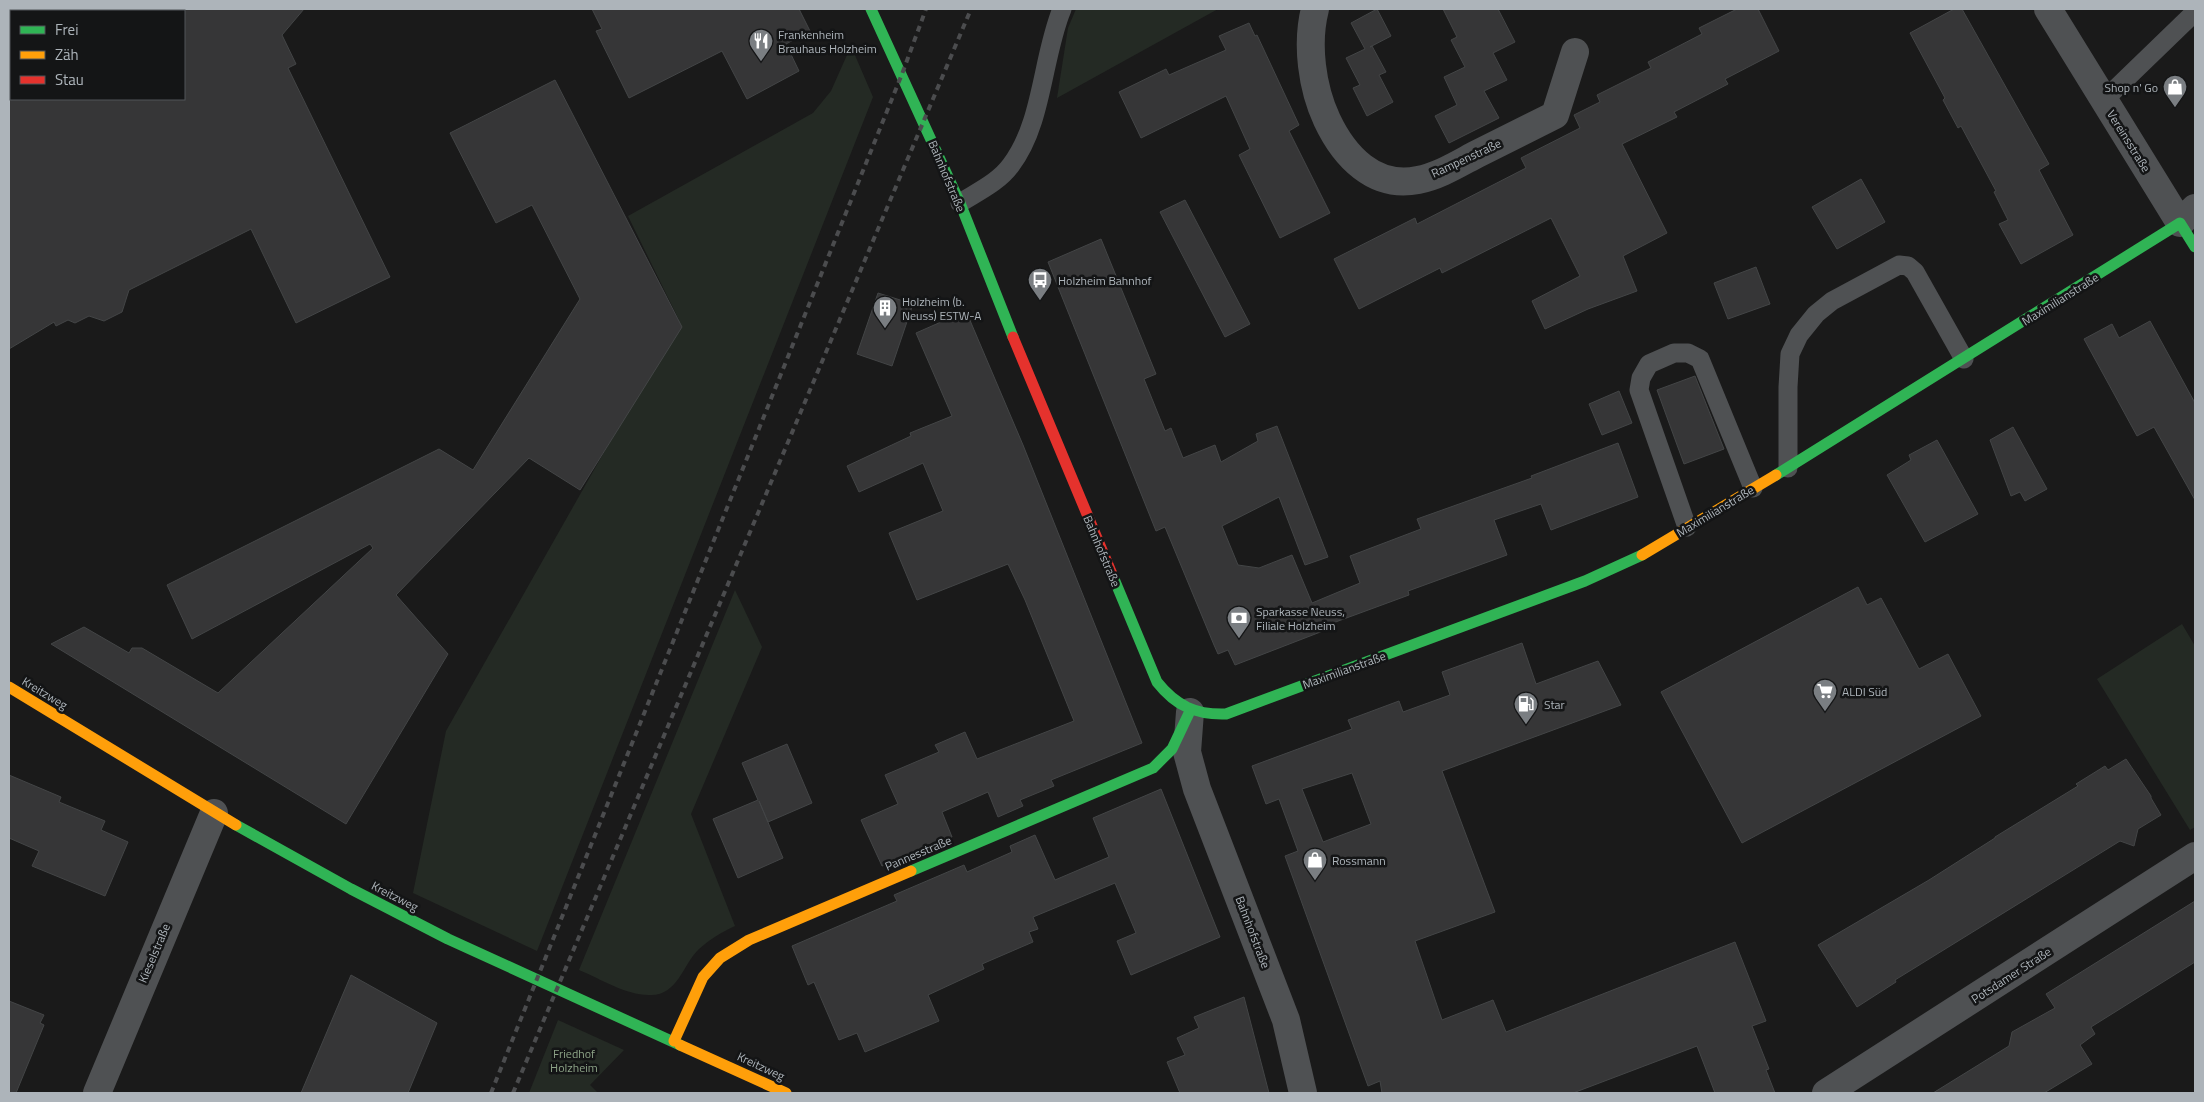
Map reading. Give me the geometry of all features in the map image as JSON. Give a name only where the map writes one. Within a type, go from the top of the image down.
[{"type":"main road","name":"Bahnhofstraße","points":[[871,9],[960,203],[1003,314],[1158,682],[1176,704],[1190,711]]},
{"type":"main road","name":"Vereinsstraße","points":[[2188,216],[2195,247]]},
{"type":"main road","name":"Maximilianstraße","points":[[1190,711],[1208,715],[1226,714],[1585,580],[1636,558],[1788,468],[1964,359],[2188,216]]},
{"type":"main road","name":"Kreitzweg","points":[[9,687],[214,813],[351,889],[448,939],[786,1093]]},
{"type":"main road","name":"Pannesstraße","points":[[674,1042],[703,977],[720,958],[749,940],[1153,768],[1167,758],[1174,748],[1190,711]]},
{"type":"street","name":"Rampenstraße","points":[[1315,9],[1312,52],[1313,75],[1321,106],[1333,133],[1349,157],[1368,172],[1392,180],[1416,180],[1439,173],[1555,115],[1575,52]]},
{"type":"street","name":"Vereinsstraße","points":[[2048,9],[2104,100],[2188,216]]},
{"type":"street","name":"Bahnhofstraße","points":[[1190,711],[1188,752],[1197,789],[1286,1020],[1303,1093]]},
{"type":"street","name":"Kieselstraße","points":[[97,1093],[214,813]]},
{"type":"street","name":"Potsdamer Straße","points":[[1826,1093],[2195,856]]},
{"type":"lane","points":[[960,203],[991,184],[1011,165],[1024,143],[1034,115],[1055,26],[1062,9]]},
{"type":"lane","points":[[2104,100],[2195,12]]},
{"type":"lane","points":[[1788,468],[1790,354],[1799,335],[1816,314],[1832,301],[1899,265],[1908,266],[1915,272],[1964,359]]},
{"type":"lane","points":[[1687,527],[1639,390],[1642,378],[1649,364],[1674,353],[1688,353],[1700,359],[1753,488]]},
{"type":"green space","points":[[1076,9],[1218,9],[1057,98],[1068,28]]},
{"type":"green space","points":[[851,46],[873,97],[537,951],[413,893],[446,731],[679,320],[628,216],[813,113],[831,91]]},
{"type":"green space","points":[[735,590],[762,647],[691,814],[735,926],[716,936],[699,949],[693,955],[679,978],[668,990],[660,994],[651,995],[633,993],[579,970]]},
{"type":"green space","points":[[2182,624],[2195,646],[2195,827],[2190,830],[2097,679]]},
{"type":"green space","name":"Friedhof Holzheim","points":[[558,1020],[624,1050],[590,1085],[598,1093],[529,1093]]},
{"type":"building","points":[[304,9],[282,35],[296,64],[288,68],[390,277],[296,323],[251,229],[129,290],[122,312],[104,321],[89,316],[75,323],[68,320],[56,326],[54,322],[9,349],[9,99],[185,100],[184,10]]},
{"type":"building","points":[[592,9],[799,9],[810,31],[786,44],[799,71],[747,99],[722,51],[629,98],[596,31],[602,29]]},
{"type":"building","points":[[1377,9],[1391,36],[1370,47],[1372,46],[1386,72],[1379,75],[1393,102],[1367,116],[1353,88],[1360,85],[1346,58],[1365,49],[1351,23]]},
{"type":"building","points":[[1443,9],[1498,9],[1515,42],[1493,53],[1507,80],[1484,91],[1499,118],[1449,143],[1435,116],[1457,105],[1444,77],[1465,67],[1451,40],[1457,37]]},
{"type":"building","points":[[1737,9],[1758,9],[1779,51],[1725,79],[1728,84],[1674,112],[1677,117],[1622,144],[1667,233],[1623,256],[1637,291],[1588,309],[1545,329],[1532,301],[1580,276],[1551,218],[1442,273],[1440,268],[1359,309],[1334,259],[1415,218],[1417,224],[1526,168],[1521,158],[1580,128],[1574,115],[1600,102],[1597,95],[1651,68],[1648,62],[1702,34],[1699,28]]},
{"type":"building","points":[[1954,9],[1962,9],[2049,164],[2039,170],[2073,235],[2021,264],[1999,224],[2008,220],[1994,192],[1996,191],[1961,126],[1958,128],[1943,100],[1945,98],[1910,33]]},
{"type":"building","points":[[1249,23],[1255,36],[1257,35],[1299,125],[1289,131],[1330,213],[1280,238],[1239,155],[1250,149],[1226,96],[1141,138],[1119,92],[1166,69],[1169,75],[1226,50],[1219,36]]},
{"type":"building","points":[[555,80],[682,327],[580,490],[529,458],[396,595],[448,654],[346,824],[51,644],[84,627],[129,653],[132,648],[142,648],[218,693],[373,548],[370,544],[192,639],[167,585],[439,449],[473,470],[580,299],[532,205],[496,223],[450,133]]},
{"type":"building","points":[[1861,179],[1885,222],[1837,249],[1812,207]]},
{"type":"building","points":[[1185,200],[1250,324],[1225,337],[1160,212]]},
{"type":"building","points":[[1101,239],[1156,374],[1144,379],[1165,431],[1171,428],[1183,458],[1215,445],[1221,462],[1258,441],[1256,434],[1277,426],[1328,557],[1305,565],[1279,497],[1222,526],[1238,565],[1259,568],[1292,555],[1312,603],[1360,583],[1350,556],[1421,529],[1417,519],[1532,478],[1531,476],[1618,443],[1638,497],[1551,530],[1541,504],[1494,520],[1507,555],[1408,591],[1409,595],[1322,627],[1323,631],[1235,665],[1228,650],[1218,654],[1165,527],[1156,531],[1048,262]]},
{"type":"building","points":[[1756,267],[1770,304],[1728,319],[1714,283]]},
{"type":"building","name":"Holzheim (b. Neuss) ESTW-A","points":[[878,293],[913,304],[892,366],[857,354]]},
{"type":"building","points":[[966,311],[1023,445],[1142,743],[1051,780],[1054,786],[1020,800],[1023,806],[998,817],[988,792],[942,812],[952,837],[882,866],[861,820],[898,804],[885,775],[939,752],[935,745],[965,732],[977,759],[1074,721],[1025,600],[1008,564],[917,600],[889,533],[943,511],[923,463],[859,492],[847,466],[911,436],[910,433],[952,416],[916,333]]},
{"type":"building","points":[[2150,321],[2195,403],[2195,500],[2154,427],[2137,436],[2084,339],[2112,324],[2119,338]]},
{"type":"building","points":[[1695,376],[1724,449],[1684,464],[1657,390]]},
{"type":"building","points":[[1619,391],[1632,423],[1602,435],[1589,404]]},
{"type":"building","points":[[2013,427],[2047,489],[2025,501],[2020,492],[2011,496],[1990,440]]},
{"type":"building","points":[[1937,440],[1978,514],[1925,542],[1887,475],[1911,460],[1909,455]]},
{"type":"building","name":"ALDI Süd","points":[[1858,587],[1867,605],[1881,598],[1919,669],[1948,654],[1981,716],[1742,843],[1661,692]]},
{"type":"building","points":[[1522,643],[1536,684],[1598,661],[1621,705],[1442,771],[1495,912],[1415,941],[1442,1020],[1493,1000],[1506,1032],[1735,942],[1766,1021],[1752,1026],[1769,1069],[1766,1070],[1775,1093],[1715,1093],[1697,1046],[1573,1093],[1382,1093],[1380,1081],[1368,1086],[1285,856],[1298,851],[1279,799],[1266,804],[1252,766],[1352,729],[1348,720],[1399,701],[1403,712],[1450,695],[1442,672]],"holes":[[[1352,773],[1371,824],[1323,842],[1302,789]]]},
{"type":"building","points":[[787,744],[812,803],[768,822],[759,801],[783,858],[738,878],[713,819],[758,800],[742,763]]},
{"type":"building","points":[[2126,759],[2151,796],[2161,815],[2138,829],[2134,846],[2120,841],[1895,980],[1896,982],[1857,1007],[1818,945],[1929,880],[2078,786],[2076,784],[2105,766],[2108,770]]},
{"type":"building","points":[[9,775],[61,797],[59,802],[105,821],[101,830],[128,842],[105,896],[32,866],[39,851],[9,838]]},
{"type":"building","points":[[1161,789],[1220,937],[1131,975],[1117,941],[1136,933],[1115,883],[1033,917],[1038,929],[1029,932],[1033,942],[982,964],[984,969],[928,995],[939,1021],[865,1052],[857,1033],[839,1040],[814,982],[808,985],[792,946],[897,901],[894,895],[964,865],[967,872],[1012,852],[1010,846],[1035,835],[1055,880],[1109,857],[1093,818]]},
{"type":"building","points":[[2195,901],[2195,962],[2091,1027],[2095,1034],[2080,1045],[2092,1064],[2044,1093],[1933,1093],[2009,1046],[2012,1032],[2055,1008],[2046,994]]},
{"type":"building","points":[[351,975],[437,1023],[408,1093],[301,1093]]},
{"type":"building","points":[[1244,997],[1269,1093],[1180,1093],[1167,1062],[1185,1055],[1177,1038],[1199,1028],[1194,1017]]},
{"type":"building","points":[[9,1001],[44,1015],[40,1023],[44,1025],[16,1093],[9,1093]]},
{"type":"railway","points":[[491,1093],[902,74],[926,9]]},
{"type":"railway","points":[[513,1093],[971,9]]},
{"type":"traffic: fast","points":[[871,9],[960,203],[1013,337]]},
{"type":"traffic: fast","points":[[1776,475],[2180,223],[2195,247]]},
{"type":"traffic: fast","points":[[1112,574],[1157,682],[1179,703],[1187,707],[1205,713],[1226,714],[1585,581],[1642,555]]},
{"type":"traffic: fast","points":[[911,871],[1153,768],[1172,749],[1190,711]]},
{"type":"traffic: fast","points":[[236,825],[351,889],[448,939],[680,1045]]},
{"type":"traffic: slow","points":[[1642,555],[1776,475]]},
{"type":"traffic: slow","points":[[9,687],[236,825]]},
{"type":"traffic: slow","points":[[674,1041],[703,977],[720,958],[749,940],[911,871]]},
{"type":"traffic: slow","points":[[680,1045],[786,1093]]},
{"type":"traffic: jam","points":[[1013,337],[1112,574]]},
{"type":"place","name":"Frankenheim Brauhaus Holzheim","points":[[761,62]]},
{"type":"place","name":"Shop n' Go","points":[[2175,108]]},
{"type":"place","name":"Holzheim Bahnhof","points":[[1040,301]]},
{"type":"place","name":"Holzheim (b. Neuss) ESTW-A","points":[[885,329]]},
{"type":"place","name":"Sparkasse Neuss, Filiale Holzheim","points":[[1239,639]]},
{"type":"place","name":"ALDI Süd","points":[[1825,712]]},
{"type":"place","name":"Star","points":[[1526,725]]},
{"type":"place","name":"Rossmann","points":[[1315,881]]}]
